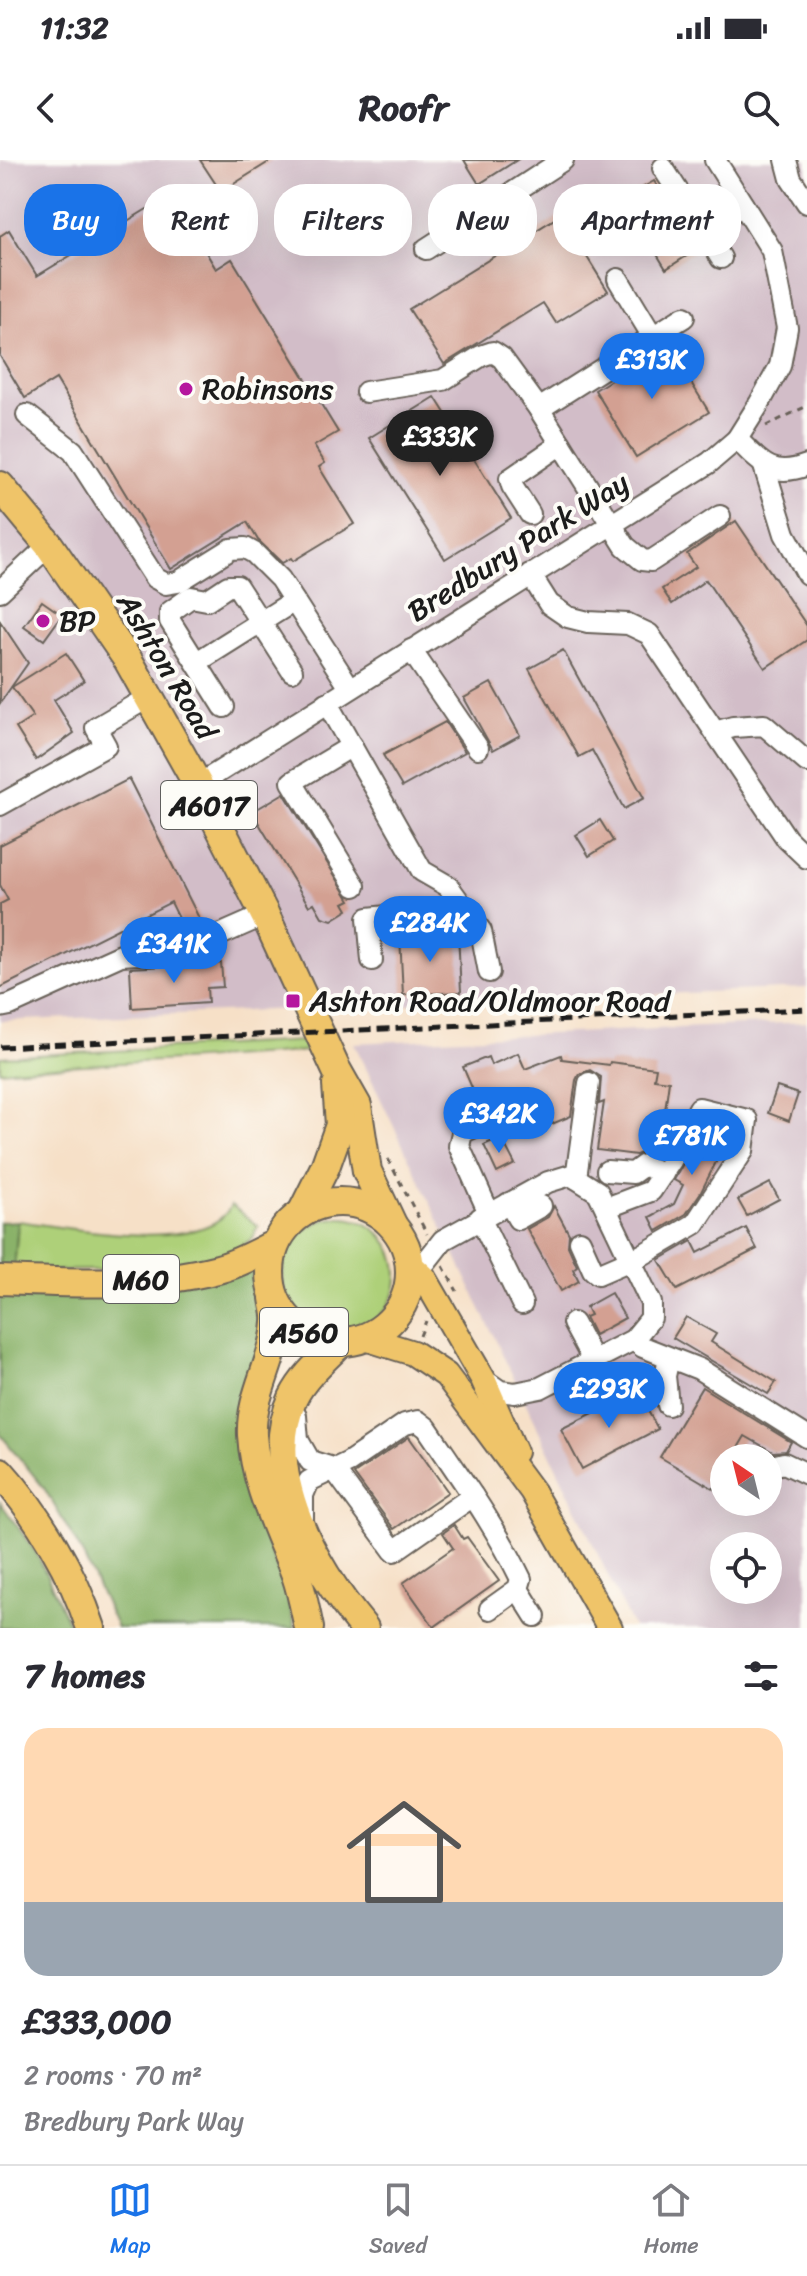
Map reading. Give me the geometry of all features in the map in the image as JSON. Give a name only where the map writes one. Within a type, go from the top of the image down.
[{"type":"highway","name":"Ashton Road","points":[[0,486],[49,545],[128,660],[198,785],[357,1106],[367,1171],[392,1224]]},
{"type":"highway","name":"Ashton Road","points":[[302,1213],[325,1167],[340,1125],[336,1069]]},
{"type":"highway","points":[[275,1244],[286,1226],[320,1204],[349,1202],[377,1212],[392,1224]]},
{"type":"highway","name":"A560","points":[[364,1628],[326,1575],[289,1495],[283,1459],[284,1427],[294,1396],[320,1362],[353,1340],[384,1327],[399,1311],[412,1276],[401,1236],[392,1224]]},
{"type":"highway","name":"A560","points":[[275,1244],[270,1278],[278,1321],[255,1401],[252,1431],[255,1466],[267,1505],[297,1577],[309,1628]]},
{"type":"highway","name":"M60","points":[[0,1280],[61,1282],[152,1279],[219,1269],[275,1244]]},
{"type":"highway","name":"A560","points":[[274,1295],[284,1314],[300,1330],[320,1339],[353,1340]]},
{"type":"highway","points":[[0,1472],[42,1529],[82,1600],[91,1628]]},
{"type":"main road","name":"A560","points":[[412,1276],[424,1277],[483,1379],[532,1491],[610,1628]]},
{"type":"main road","name":"A560","points":[[353,1340],[413,1353],[446,1375],[532,1491]]},
{"type":"street","points":[[426,249],[563,160]]},
{"type":"street","name":"Bredbury Park Way","points":[[198,785],[709,463],[737,439],[780,366],[787,328],[772,251],[715,160]]},
{"type":"street","points":[[786,160],[791,179],[807,203]]},
{"type":"street","points":[[663,168],[673,184]]},
{"type":"street","points":[[618,279],[653,337]]},
{"type":"street","points":[[539,409],[684,317]]},
{"type":"street","points":[[366,392],[443,380],[493,352],[502,358],[539,409],[631,553],[642,560],[651,561],[720,516]]},
{"type":"street","points":[[27,415],[73,451],[155,578],[166,584],[178,582],[231,549],[245,548],[280,579],[350,688]]},
{"type":"street","points":[[737,439],[764,466],[785,534],[807,574]]},
{"type":"street","points":[[530,514],[510,479],[561,444]]},
{"type":"street","points":[[764,466],[790,472],[807,465]]},
{"type":"street","points":[[0,591],[49,545]]},
{"type":"street","points":[[530,574],[549,604],[568,617],[588,622],[628,624],[649,634],[787,839],[807,858]]},
{"type":"street","points":[[224,707],[168,616],[191,597],[207,600],[232,584],[237,586],[292,671]]},
{"type":"street","points":[[197,662],[294,601]]},
{"type":"street","points":[[411,650],[478,748]]},
{"type":"street","points":[[0,805],[106,746],[96,728],[149,697]]},
{"type":"street","points":[[327,703],[422,871],[448,886],[481,931],[489,972]]},
{"type":"street","points":[[715,732],[733,727],[764,725],[807,762]]},
{"type":"street","points":[[352,746],[292,782],[355,886]]},
{"type":"street","points":[[372,960],[368,918],[464,908]]},
{"type":"street","points":[[0,1007],[121,955],[190,948],[265,915]]},
{"type":"street","points":[[576,1178],[589,1083]]},
{"type":"street","points":[[580,1241],[593,1270],[598,1274],[631,1260],[695,1224],[743,1151],[747,1120],[699,1108],[651,1191],[606,1208]]},
{"type":"street","points":[[492,1119],[462,1133],[459,1146],[522,1304]]},
{"type":"street","points":[[607,1171],[633,1173],[644,1165],[663,1174]]},
{"type":"street","points":[[412,1276],[443,1240],[548,1182],[571,1175],[598,1192],[651,1303],[651,1318],[633,1340],[540,1388],[515,1393],[500,1391],[483,1379]]},
{"type":"street","points":[[509,1203],[518,1219],[541,1206]]},
{"type":"street","points":[[573,1323],[593,1360]]},
{"type":"street","points":[[633,1340],[699,1369],[807,1437]]},
{"type":"street","points":[[668,1405],[665,1376],[669,1358]]},
{"type":"street","points":[[294,1396],[298,1440],[310,1461],[333,1468],[394,1551],[473,1496]]},
{"type":"street","points":[[303,1530],[303,1495],[309,1481],[349,1462],[405,1424],[418,1421],[427,1428],[473,1496],[521,1579],[518,1589],[490,1609]]},
{"type":"street","points":[[782,1464],[807,1474]]},
{"type":"street","points":[[518,1589],[535,1616]]},
{"type":"path","points":[[737,439],[807,406]]},
{"type":"shaded area","points":[[0,160],[807,160],[807,988],[0,1021]]},
{"type":"shaded area","points":[[807,1022],[807,1628],[633,1628],[354,1043]]},
{"type":"green space","points":[[303,1041],[307,1051],[0,1071],[0,1057]]},
{"type":"green space","points":[[231,1205],[258,1226],[253,1237],[237,1251],[214,1260],[113,1270],[14,1271],[18,1221],[99,1232],[166,1234],[195,1230],[217,1221]]},
{"type":"green space","points":[[340,1218],[372,1227],[388,1243],[397,1275],[388,1307],[372,1323],[340,1332],[308,1323],[292,1307],[283,1275],[292,1243],[308,1227]]},
{"type":"green space","points":[[18,1221],[14,1271],[0,1270],[0,1222]]},
{"type":"green space","points":[[252,1269],[260,1341],[240,1411],[237,1436],[239,1456],[248,1494],[284,1587],[295,1628],[117,1628],[81,1551],[44,1488],[0,1434],[0,1290]]},
{"type":"green space","points":[[0,1502],[37,1554],[71,1628],[0,1628]]},
{"type":"building","points":[[200,160],[272,160],[234,184],[216,184]]},
{"type":"building","points":[[464,160],[517,160],[479,184]]},
{"type":"building","name":"Robinsons","points":[[143,211],[143,256],[208,256],[216,269],[232,259],[338,432],[314,446],[325,463],[319,467],[354,524],[293,561],[291,558],[282,563],[258,540],[247,522],[171,569],[56,379],[25,398],[0,356],[0,236],[9,230],[37,276],[70,256],[127,256],[127,221]]},
{"type":"building","points":[[553,220],[553,256],[586,256],[608,291],[556,323],[543,303],[444,364],[409,309],[495,256],[537,256],[537,230]]},
{"type":"building","points":[[658,256],[687,256],[666,269]]},
{"type":"building","points":[[668,345],[709,412],[636,457],[595,390]]},
{"type":"building","points":[[435,397],[511,518],[445,559],[369,438]]},
{"type":"building","points":[[736,521],[807,626],[807,640],[765,668],[706,580],[672,604],[662,589],[696,567],[687,554]]},
{"type":"building","points":[[42,601],[62,615],[44,640],[24,626]]},
{"type":"building","points":[[0,621],[28,663],[0,703]]},
{"type":"building","points":[[563,650],[644,798],[624,809],[592,750],[579,757],[529,669]]},
{"type":"building","points":[[66,653],[84,681],[54,700],[74,733],[36,760],[16,728],[33,717],[12,687]]},
{"type":"building","points":[[491,683],[520,735],[493,750],[464,698]]},
{"type":"building","points":[[445,722],[465,752],[402,787],[383,755]]},
{"type":"building","points":[[129,779],[204,928],[187,935],[171,902],[0,988],[0,904],[8,900],[0,885],[0,845]]},
{"type":"building","points":[[284,793],[350,900],[344,903],[348,910],[332,920],[322,917],[314,903],[309,906],[252,812]]},
{"type":"building","points":[[600,820],[613,841],[589,856],[576,835]]},
{"type":"building","points":[[458,933],[461,992],[403,995],[400,936]]},
{"type":"building","points":[[221,963],[223,987],[207,988],[208,1003],[132,1008],[130,968]]},
{"type":"building","points":[[518,1053],[525,1069],[561,1055],[562,1059],[656,1068],[654,1079],[669,1081],[663,1125],[645,1123],[641,1153],[636,1155],[597,1150],[604,1102],[599,1104],[601,1077],[590,1070],[579,1074],[576,1080],[571,1116],[552,1124],[544,1105],[514,1118],[505,1098],[481,1109],[463,1067],[488,1057],[491,1065]]},
{"type":"building","points":[[777,1087],[798,1094],[789,1121],[768,1113]]},
{"type":"building","points":[[703,1128],[727,1140],[701,1192],[686,1214],[657,1231],[650,1217],[674,1204],[683,1185],[674,1180]]},
{"type":"building","points":[[501,1137],[515,1164],[497,1173],[484,1145]]},
{"type":"building","points":[[770,1183],[779,1199],[747,1216],[738,1200]]},
{"type":"building","points":[[554,1206],[569,1234],[568,1246],[577,1266],[573,1269],[579,1281],[561,1291],[527,1229],[548,1217]]},
{"type":"building","points":[[746,1228],[757,1249],[677,1290],[659,1260],[692,1241],[698,1253]]},
{"type":"building","points":[[611,1293],[625,1318],[594,1335],[585,1317],[590,1315],[586,1307]]},
{"type":"building","points":[[686,1317],[716,1334],[711,1342],[776,1382],[768,1394],[673,1338]]},
{"type":"building","points":[[702,1387],[791,1442],[786,1451],[782,1451],[782,1444],[759,1444],[745,1436],[740,1444],[710,1444],[710,1487],[660,1457]]},
{"type":"building","points":[[637,1391],[658,1429],[582,1469],[561,1429]]},
{"type":"building","points":[[409,1437],[448,1492],[394,1529],[354,1474]]},
{"type":"building","points":[[454,1525],[463,1539],[467,1537],[499,1581],[434,1627],[403,1583],[453,1548],[443,1533]]},
{"type":"railway","points":[[0,1047],[807,1009]]},
{"type":"place","name":"Robinsons","points":[[186,389]]},
{"type":"place","name":"BP","points":[[43,621]]},
{"type":"place","name":"Ashton Road/Oldmoor Road","points":[[293,1001]]}]
